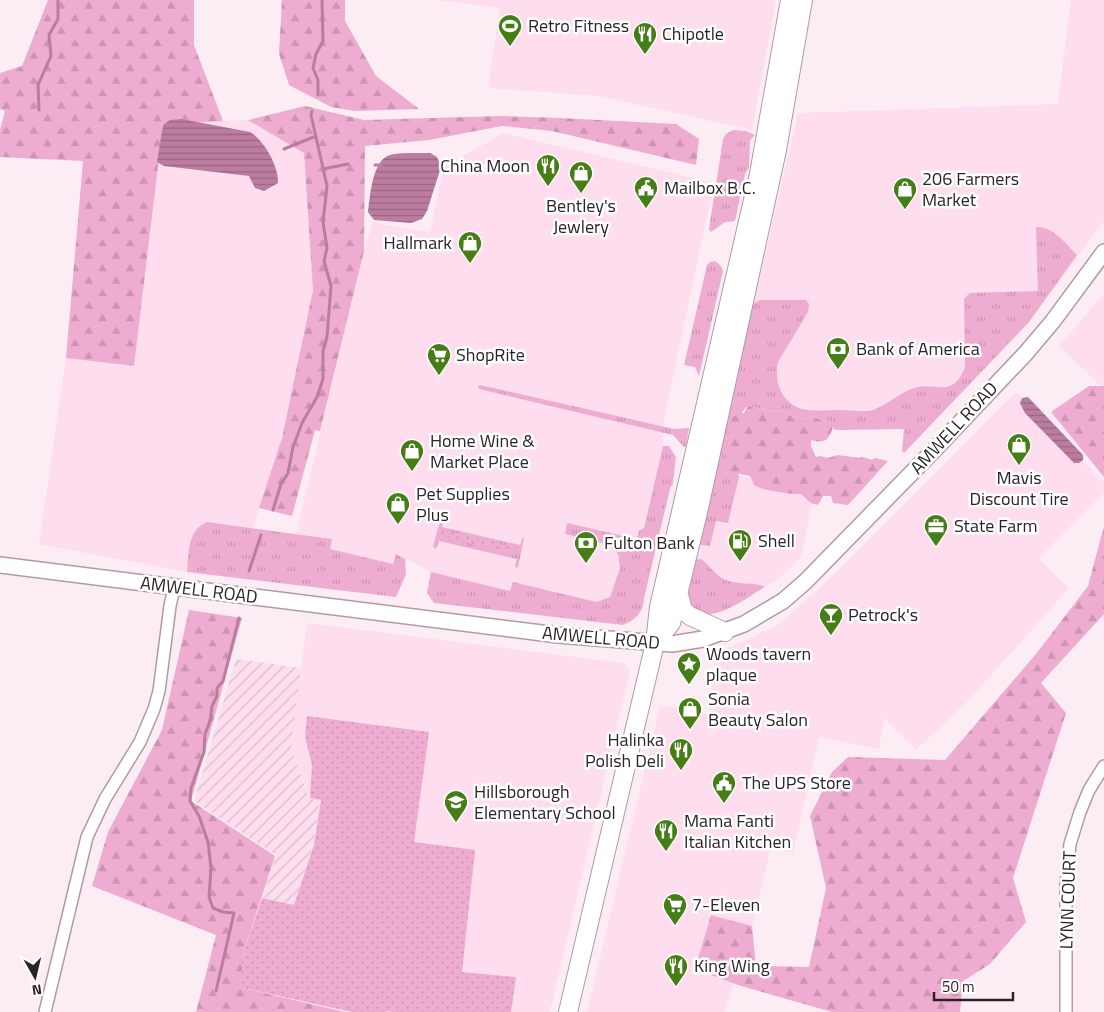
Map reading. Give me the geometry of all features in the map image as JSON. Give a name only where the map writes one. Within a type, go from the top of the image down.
[{"type":"main road","points":[[568,1012],[655,643],[659,607],[765,151],[790,0]]},
{"type":"main road","points":[[655,643],[671,623],[679,595],[777,150],[802,0]]},
{"type":"main road","name":"AMWELL ROAD","points":[[0,564],[174,588],[558,635],[655,643],[681,643],[725,632],[744,624],[783,601],[818,569],[1026,353],[1053,321],[1104,252]]},
{"type":"main road","points":[[679,595],[683,610],[690,616],[725,632]]},
{"type":"street","points":[[45,1012],[88,838],[105,799],[140,742],[154,709],[174,588]]},
{"type":"street","name":"LYNN COURT","points":[[1066,1012],[1066,886],[1070,844],[1089,790],[1104,766]]},
{"type":"shaded area","points":[[438,0],[776,0],[752,130],[600,96],[488,88],[500,8]]},
{"type":"shaded area","points":[[1071,0],[1104,0],[1104,221],[1026,326],[946,409],[809,410],[787,400],[779,389],[776,377],[778,362],[753,307],[798,113],[1058,104]]},
{"type":"shaded area","points":[[181,119],[250,132],[270,154],[276,169],[278,183],[264,191],[255,188],[249,176],[164,166],[157,162],[163,125],[170,120]]},
{"type":"shaded area","points":[[248,120],[304,152],[313,290],[282,438],[253,528],[207,522],[192,536],[187,572],[39,544],[66,358],[133,366],[163,123]]},
{"type":"shaded area","points":[[503,133],[714,183],[664,420],[663,446],[644,528],[637,539],[567,524],[565,534],[611,545],[618,554],[620,568],[610,597],[598,602],[513,582],[510,591],[431,572],[396,554],[393,564],[329,549],[331,539],[296,534],[364,251],[373,222],[430,233],[443,168]]},
{"type":"shaded area","points":[[430,153],[437,157],[441,167],[427,211],[422,219],[411,223],[374,220],[368,212],[371,189],[376,171],[384,158],[399,154]]},
{"type":"shaded area","points":[[1104,294],[1104,389],[1059,346]]},
{"type":"shaded area","points":[[1016,392],[1104,483],[1104,493],[1039,558],[1069,588],[967,702],[916,750],[884,718],[879,749],[819,737],[793,853],[771,848],[752,926],[710,914],[734,981],[725,1012],[587,1012],[660,706],[710,714],[713,673],[717,672],[712,653],[738,644],[780,624],[842,567]]},
{"type":"shaded area","points":[[1028,397],[1083,455],[1083,460],[1079,463],[1074,463],[1025,413],[1020,403],[1022,398]]},
{"type":"shaded area","points":[[715,470],[814,494],[801,557],[777,580],[767,586],[750,587],[721,581],[694,560]]},
{"type":"shaded area","name":"Hillsborough Elementary School","points":[[307,623],[623,663],[630,670],[550,1012],[348,1012],[242,988],[262,897],[294,905],[313,846],[320,800],[310,799],[291,747]]},
{"type":"shaded area","points":[[236,659],[301,668],[291,747],[309,799],[320,800],[313,846],[294,905],[262,897],[276,855],[194,801]]},
{"type":"green space","points":[[48,0],[194,0],[194,45],[223,121],[163,124],[134,366],[66,358],[83,161],[0,157],[0,130],[5,111],[0,109],[0,73],[22,66]]},
{"type":"green space","points":[[282,0],[345,0],[345,21],[376,76],[419,109],[355,111],[331,107],[289,85],[279,54]]},
{"type":"green space","points":[[305,106],[364,120],[501,116],[676,124],[699,139],[696,165],[552,131],[502,126],[429,140],[365,146],[364,251],[320,431],[315,430],[292,516],[259,508],[282,438],[313,290],[304,153],[248,120]]},
{"type":"green space","points":[[733,130],[746,131],[755,135],[750,140],[749,168],[745,174],[735,221],[725,222],[711,232],[709,229],[723,139],[726,134]]},
{"type":"green space","points":[[1036,227],[1048,229],[1054,233],[1077,255],[1029,322],[904,453],[902,451],[904,429],[835,430],[827,420],[821,420],[812,416],[808,419],[795,417],[783,411],[776,412],[747,406],[737,419],[729,445],[739,477],[728,523],[716,521],[710,546],[701,545],[698,540],[750,309],[754,303],[760,300],[806,300],[809,304],[808,312],[778,362],[777,379],[782,394],[787,400],[800,408],[808,410],[873,410],[914,388],[949,386],[960,377],[965,367],[964,299],[970,293],[1038,291]]},
{"type":"green space","points":[[715,261],[721,266],[723,271],[699,376],[695,367],[684,365],[707,265]]},
{"type":"green space","points":[[478,386],[674,429],[689,428],[686,446],[684,447],[673,435],[479,389]]},
{"type":"green space","points":[[1089,386],[1104,386],[1104,477],[1051,412]]},
{"type":"green space","points":[[748,406],[776,412],[783,411],[795,417],[808,419],[812,416],[821,420],[827,420],[833,427],[828,438],[823,441],[811,440],[811,446],[816,457],[828,458],[838,455],[888,461],[848,505],[833,503],[831,496],[823,496],[818,505],[811,503],[801,494],[778,492],[755,486],[750,476],[731,472],[726,454],[731,420],[735,416],[744,413]]},
{"type":"green space","points":[[663,446],[669,446],[676,457],[673,483],[670,489],[644,603],[641,611],[631,621],[623,625],[434,603],[427,593],[431,572],[510,591],[513,582],[597,602],[610,597],[620,568],[618,554],[610,545],[565,534],[567,523],[637,539],[639,531],[644,528]]},
{"type":"green space","points":[[441,518],[444,520],[442,527],[520,545],[523,537],[518,567],[516,568],[515,566],[517,559],[439,541],[435,549],[433,546]]},
{"type":"green space","points":[[207,522],[332,539],[330,549],[393,564],[396,554],[405,559],[406,574],[396,597],[187,572],[192,536],[200,526]]},
{"type":"green space","points":[[1104,526],[1104,614],[1041,683],[1066,713],[1013,878],[1026,922],[990,964],[963,981],[960,1012],[832,1012],[738,985],[695,969],[711,915],[752,926],[756,966],[809,967],[826,888],[810,816],[832,772],[848,757],[945,760],[1036,654],[1088,586]]},
{"type":"green space","points":[[443,530],[518,548],[516,550],[502,551],[487,546],[477,546],[451,540],[447,537],[441,537],[440,534]]},
{"type":"green space","points":[[701,559],[726,580],[765,587],[723,611],[704,614],[690,609],[686,595],[693,563],[695,560]]},
{"type":"green space","points":[[189,610],[242,618],[191,801],[275,856],[242,957],[242,988],[345,1012],[196,1012],[216,935],[92,886],[108,832],[162,730]]},
{"type":"green space","points":[[307,716],[429,732],[414,842],[475,850],[462,972],[516,977],[511,1012],[352,1012],[242,988],[242,957],[262,898],[294,905],[314,845],[321,800],[310,798],[312,765],[305,737]]},
{"type":"waterway","points":[[39,110],[38,85],[51,56],[49,35],[58,19],[58,0]]},
{"type":"waterway","points":[[318,95],[318,80],[313,68],[316,54],[323,41],[322,0]]},
{"type":"waterway","points":[[273,510],[281,484],[288,473],[293,447],[302,423],[317,397],[323,379],[323,351],[327,337],[331,286],[324,261],[327,248],[323,222],[327,186],[311,115],[312,111]]},
{"type":"waterway","points":[[284,149],[316,136]]},
{"type":"waterway","points":[[323,169],[348,164]]},
{"type":"waterway","points":[[375,165],[382,165]]},
{"type":"waterway","points":[[249,571],[261,535]]},
{"type":"waterway","points":[[216,991],[234,913],[223,912],[213,908],[209,897],[211,868],[208,842],[199,816],[190,801],[191,788],[204,752],[205,734],[210,721],[212,706],[217,696],[217,688],[223,681],[239,618]]},
{"type":"place","name":"Retro Fitness","points":[[510,47]]},
{"type":"place","name":"Chipotle","points":[[645,55]]},
{"type":"place","name":"China Moon","points":[[548,187]]},
{"type":"place","name":"Bentley's Jewlery","points":[[581,194]]},
{"type":"place","name":"Mailbox B.C.","points":[[646,209]]},
{"type":"place","name":"206 Farmers Market","points":[[905,210]]},
{"type":"place","name":"Hallmark","points":[[470,264]]},
{"type":"place","name":"Bank of America","points":[[838,370]]},
{"type":"place","name":"ShopRite","points":[[439,376]]},
{"type":"place","name":"Mavis Discount Tire","points":[[1019,466]]},
{"type":"place","name":"Home Wine & Market Place","points":[[412,472]]},
{"type":"place","name":"Pet Supplies Plus","points":[[398,525]]},
{"type":"place","name":"State Farm","points":[[936,547]]},
{"type":"place","name":"Shell","points":[[740,562]]},
{"type":"place","name":"Fulton Bank","points":[[586,564]]},
{"type":"place","name":"Petrock's","points":[[831,636]]},
{"type":"place","name":"Woods tavern plaque","points":[[689,685]]},
{"type":"place","name":"Sonia Beauty Salon","points":[[690,730]]},
{"type":"place","name":"Halinka Polish Deli","points":[[681,771]]},
{"type":"place","name":"The UPS Store","points":[[724,804]]},
{"type":"place","name":"Hillsborough Elementary School","points":[[456,823]]},
{"type":"place","name":"Mama Fanti Italian Kitchen","points":[[666,852]]},
{"type":"place","name":"7-Eleven","points":[[675,926]]},
{"type":"place","name":"King Wing","points":[[676,987]]}]
